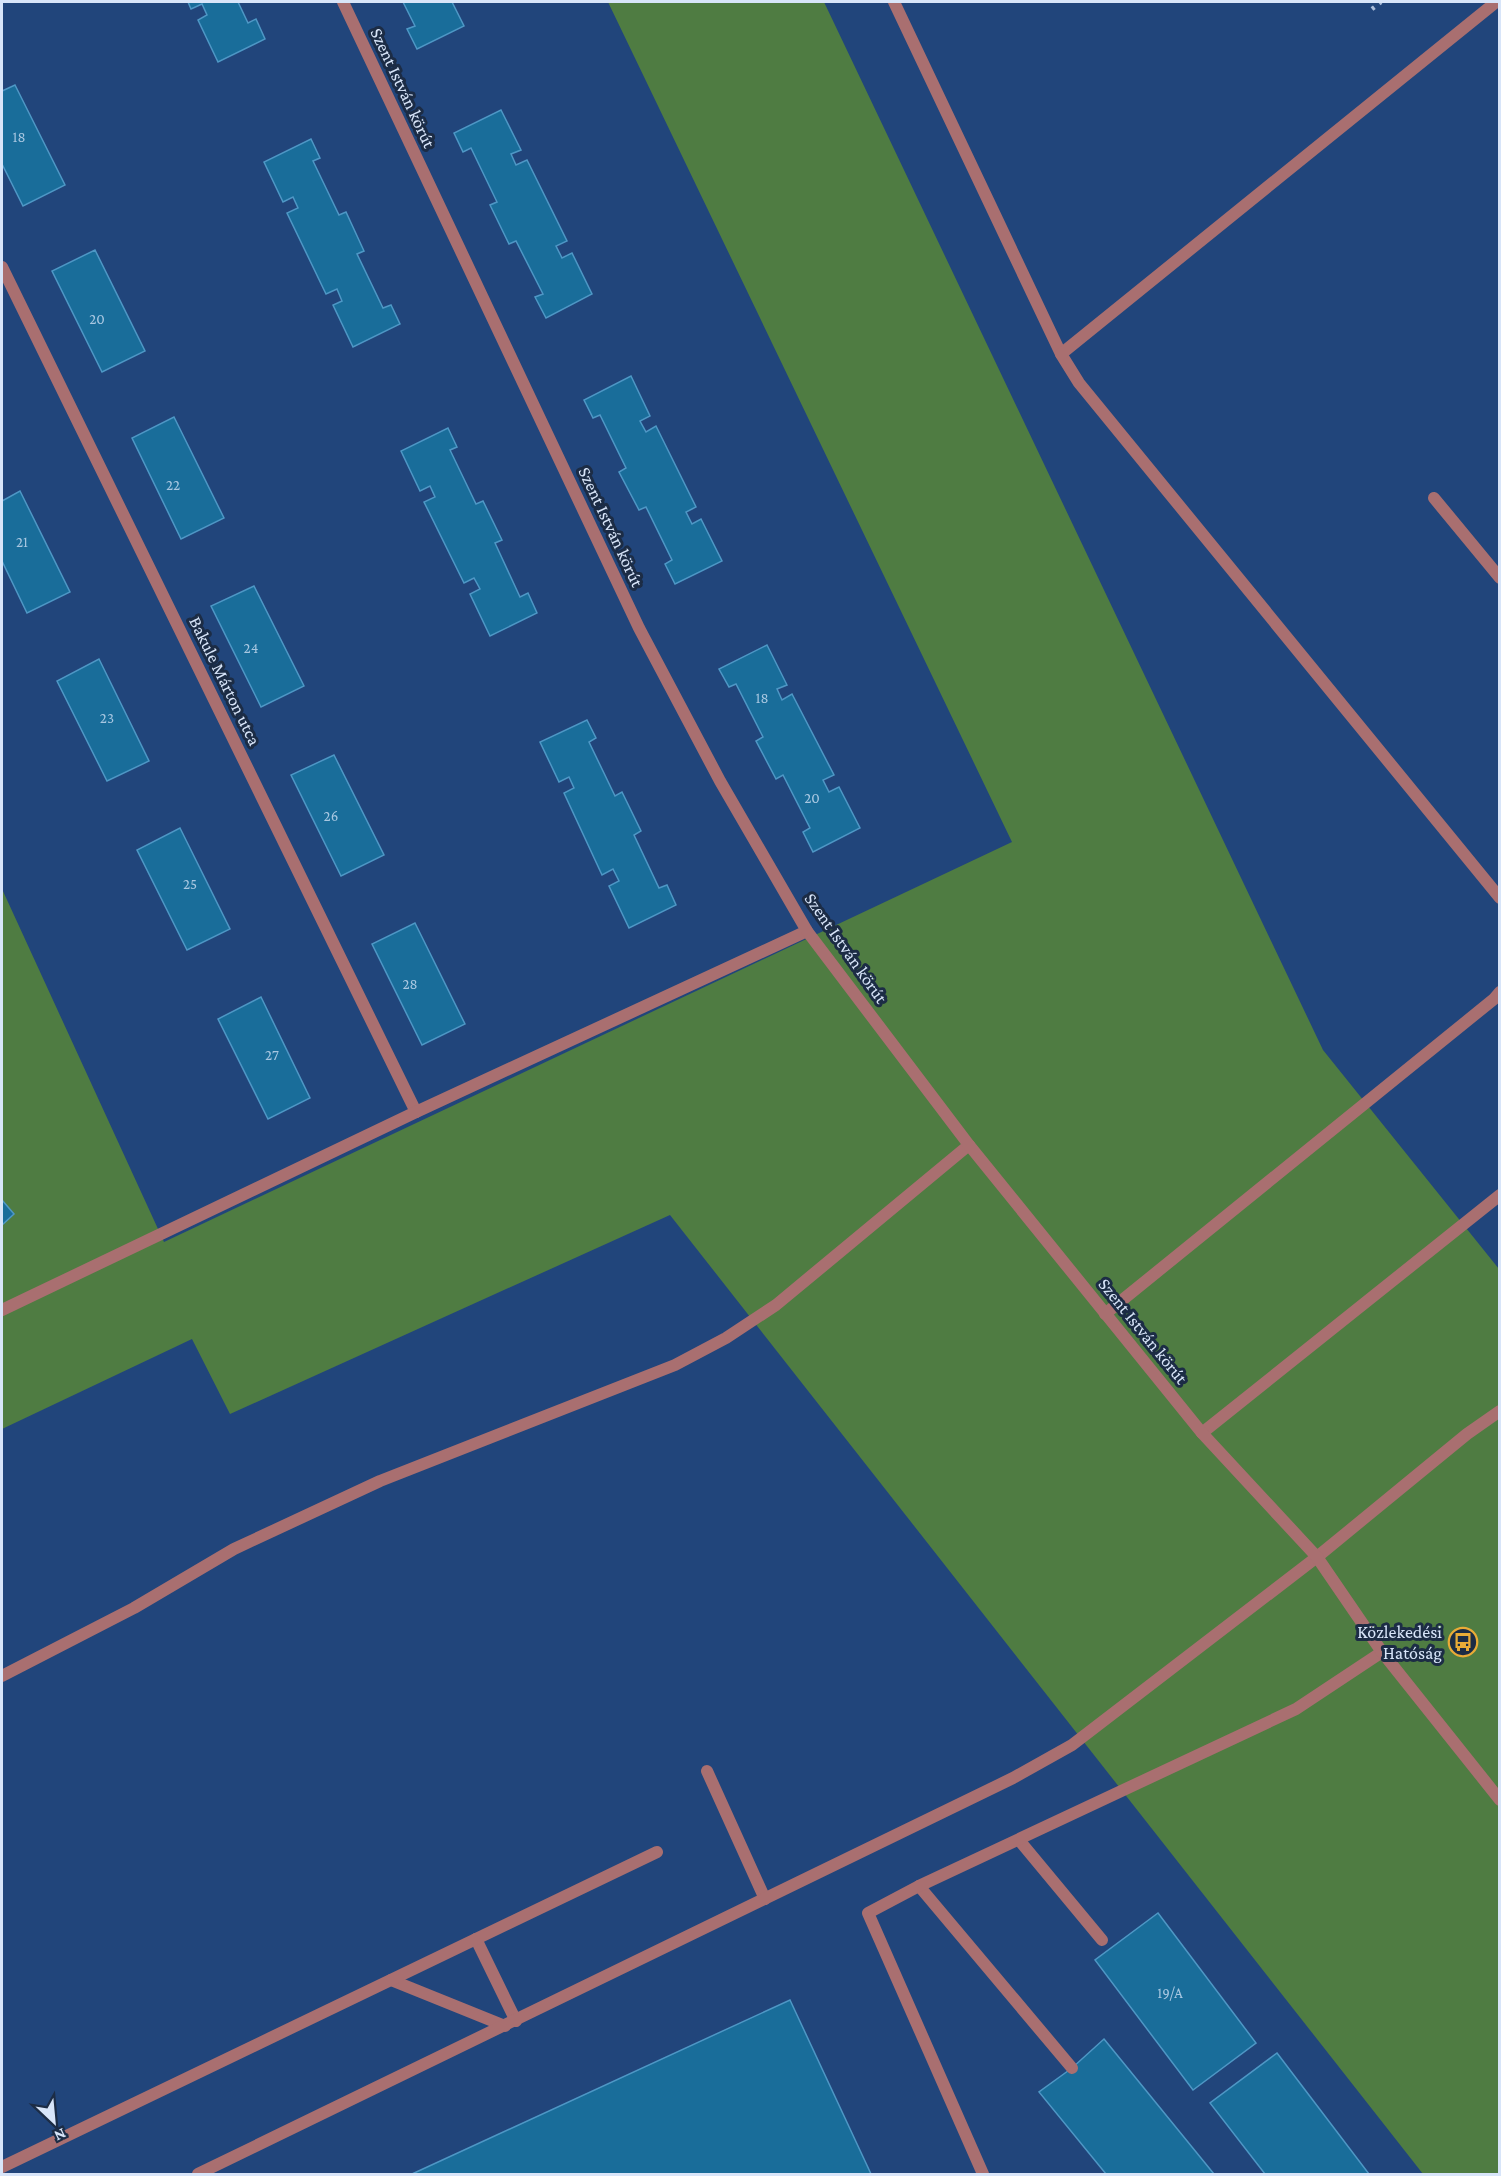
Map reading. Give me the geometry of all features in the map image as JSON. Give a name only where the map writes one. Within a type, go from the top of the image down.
[{"type":"street","name":"Szent István körút","points":[[343,2],[639,628],[720,781],[807,931],[969,1145],[1202,1433],[1317,1557],[1382,1652],[1500,1800]]},
{"type":"street","points":[[894,2],[1061,354],[1079,383],[1500,897]]},
{"type":"street","points":[[1061,354],[1497,2]]},
{"type":"street","name":"Bakule Márton utca","points":[[2,267],[416,1112]]},
{"type":"street","points":[[1434,498],[1500,578]]},
{"type":"street","points":[[2,1310],[416,1112],[807,931]]},
{"type":"street","points":[[1106,1314],[1500,992]]},
{"type":"street","points":[[2,1676],[134,1608],[244,1544],[380,1481],[675,1365],[726,1338],[776,1305],[969,1145]]},
{"type":"street","points":[[1202,1433],[1500,1196]]},
{"type":"street","points":[[198,2175],[1013,1778],[1072,1745],[1317,1557],[1467,1434],[1500,1411]]},
{"type":"street","points":[[983,2175],[868,1913],[919,1886],[1296,1709],[1382,1652]]},
{"type":"street","points":[[707,1771],[765,1899]]},
{"type":"street","points":[[1019,1840],[1102,1940]]},
{"type":"street","points":[[2,2167],[657,1852]]},
{"type":"street","points":[[919,1886],[1072,2068]]},
{"type":"street","points":[[476,1939],[511,2024]]},
{"type":"street","points":[[390,1980],[511,2024]]},
{"type":"green space","points":[[608,2],[824,2],[1323,1050],[1499,1269],[1499,2174],[1423,2174],[670,1215],[230,1414],[192,1339],[2,1429],[2,889],[164,1242],[1012,842]]},
{"type":"building","points":[[188,2],[238,2],[248,23],[256,19],[265,39],[218,62],[198,20],[207,15],[202,4],[191,9]]},
{"type":"building","points":[[403,2],[452,2],[464,26],[417,49],[407,29],[415,26]]},
{"type":"building","points":[[15,85],[65,185],[23,206],[2,164],[2,91]]},
{"type":"building","points":[[501,110],[521,150],[511,154],[516,165],[527,160],[567,241],[556,246],[562,258],[572,253],[592,294],[546,318],[535,297],[543,294],[516,241],[509,244],[490,205],[497,202],[471,148],[463,152],[454,133]]},
{"type":"building","points":[[311,139],[320,158],[313,161],[339,215],[346,212],[364,251],[357,254],[383,308],[391,305],[400,324],[353,347],[333,305],[342,301],[337,289],[326,294],[287,213],[298,208],[293,197],[283,202],[264,162]]},
{"type":"building","points":[[95,250],[145,351],[102,372],[52,271]]},
{"type":"building","points":[[631,376],[650,416],[640,421],[646,432],[656,426],[696,507],[686,512],[692,524],[701,519],[722,561],[675,584],[665,564],[672,560],[646,507],[639,510],[619,472],[626,468],[600,415],[593,418],[584,400]]},
{"type":"building","points":[[174,417],[224,518],[181,539],[132,438]]},
{"type":"building","points":[[448,428],[457,447],[450,450],[476,504],[483,501],[502,540],[495,543],[520,597],[528,593],[537,613],[490,636],[470,594],[480,589],[474,578],[464,583],[424,502],[435,497],[430,486],[420,491],[401,451]]},
{"type":"building","points":[[20,491],[70,592],[27,613],[2,561],[2,501]]},
{"type":"building","points":[[254,586],[304,686],[261,707],[211,606]]},
{"type":"building","points":[[767,645],[787,685],[777,689],[782,700],[792,694],[834,775],[823,780],[829,792],[839,787],[860,828],[813,852],[803,832],[810,828],[783,775],[776,779],[756,741],[763,737],[736,684],[729,687],[719,669]]},
{"type":"building","points":[[99,659],[149,761],[107,781],[57,681]]},
{"type":"building","points":[[587,720],[596,738],[589,742],[615,796],[622,792],[641,831],[634,835],[659,888],[667,885],[676,905],[629,928],[609,886],[619,881],[613,869],[602,875],[564,793],[574,788],[569,777],[559,782],[540,742]]},
{"type":"building","points":[[334,755],[384,855],[341,876],[291,775]]},
{"type":"building","points":[[180,828],[230,929],[187,950],[137,850]]},
{"type":"building","points":[[415,923],[465,1024],[422,1045],[372,944]]},
{"type":"building","points":[[261,997],[310,1098],[268,1119],[218,1019]]},
{"type":"building","points":[[2,1200],[14,1214],[2,1225]]},
{"type":"building","points":[[1158,1913],[1256,2043],[1193,2090],[1095,1960]]},
{"type":"building","points":[[790,2000],[871,2174],[412,2174]]},
{"type":"building","points":[[1104,2039],[1214,2174],[1106,2174],[1039,2092],[1072,2068]]},
{"type":"building","points":[[1277,2053],[1369,2174],[1265,2174],[1210,2103]]},
{"type":"railway","points":[[1372,9],[1381,2]]},
{"type":"place","name":"Közlekedési Hatóság","points":[[1463,1642]]}]
